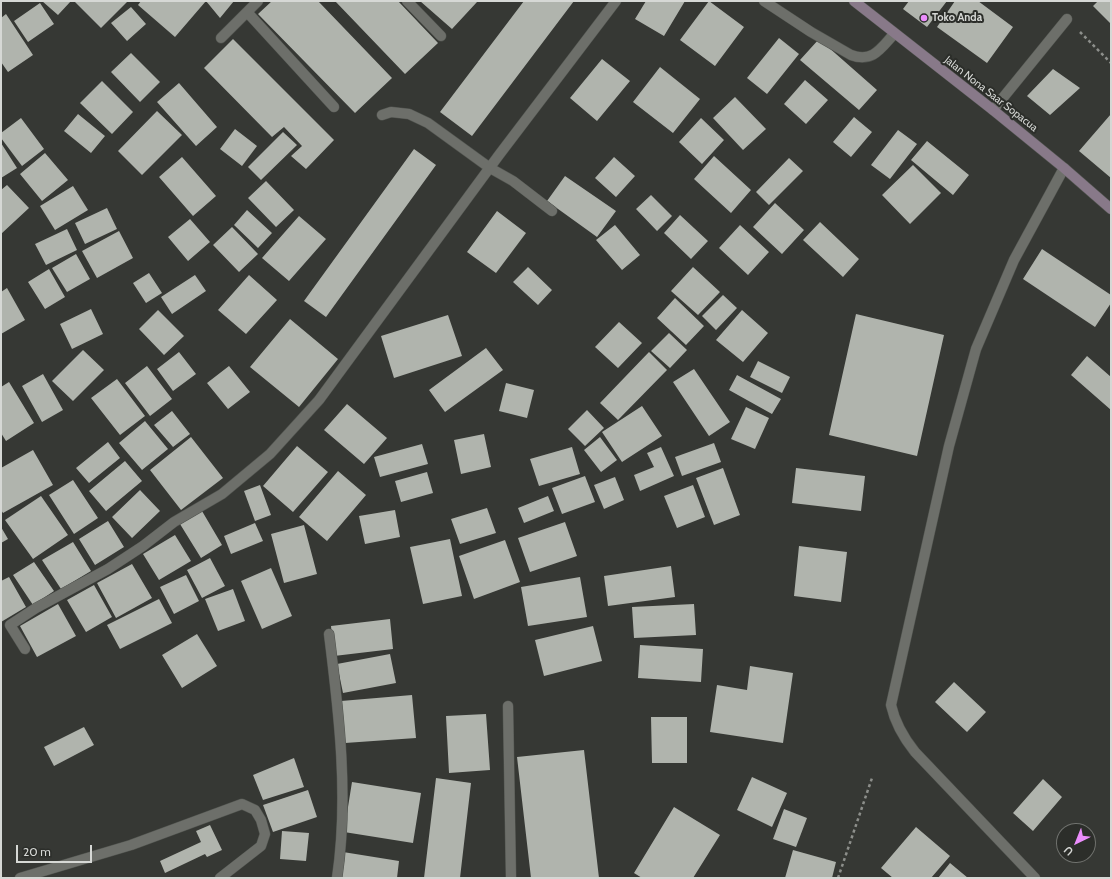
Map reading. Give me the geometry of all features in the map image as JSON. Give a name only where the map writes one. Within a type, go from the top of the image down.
[{"type":"main road","name":"Jalan Nona Saar Sopacua","points":[[854,1],[894,34],[993,110],[1064,168],[1111,209]]},
{"type":"street","points":[[221,38],[258,1]]},
{"type":"street","points":[[407,1],[441,36]]},
{"type":"street","points":[[25,649],[10,625],[36,608],[108,569],[143,546],[174,522],[222,494],[270,454],[319,400],[490,168],[616,1]]},
{"type":"street","points":[[764,1],[851,56],[863,58],[876,54],[894,34]]},
{"type":"street","points":[[247,12],[334,107]]},
{"type":"street","points":[[993,110],[1068,19]]},
{"type":"street","points":[[382,115],[391,112],[409,114],[428,123],[490,168],[513,181],[552,211]]},
{"type":"street","points":[[1035,878],[914,752],[899,728],[891,705],[949,446],[976,349],[1014,260],[1064,168]]},
{"type":"street","points":[[329,634],[340,727],[341,756],[342,826],[337,878]]},
{"type":"street","points":[[508,706],[511,878]]},
{"type":"street","points":[[20,878],[131,845],[242,804],[255,810],[262,820],[265,834],[261,846],[220,878]]},
{"type":"path","points":[[1068,19],[1111,63]]},
{"type":"path","points":[[838,878],[872,778]]},
{"type":"building","points":[[42,1],[71,1],[58,15]]},
{"type":"building","points":[[74,1],[128,1],[101,28]]},
{"type":"building","points":[[141,1],[206,1],[175,37],[138,5]]},
{"type":"building","points":[[206,1],[234,1],[220,18]]},
{"type":"building","points":[[272,1],[318,1],[392,78],[355,113],[258,14]]},
{"type":"building","points":[[335,1],[398,1],[438,43],[405,74]]},
{"type":"building","points":[[420,1],[475,1],[477,2],[452,29]]},
{"type":"building","points":[[524,1],[574,1],[472,136],[440,112]]},
{"type":"building","points":[[646,1],[685,1],[664,36],[635,19]]},
{"type":"building","points":[[709,1],[744,27],[715,66],[680,40]]},
{"type":"building","name":"Toko Anda","points":[[909,1],[947,1],[927,27],[903,9]]},
{"type":"building","points":[[955,1],[978,1],[1013,27],[987,63],[937,27]]},
{"type":"building","points":[[1098,1],[1111,1],[1111,24],[1093,6]]},
{"type":"building","points":[[40,3],[54,24],[28,42],[14,21]]},
{"type":"building","points":[[131,7],[146,24],[127,41],[111,23]]},
{"type":"building","points":[[6,14],[33,55],[8,72],[1,62],[1,18]]},
{"type":"building","points":[[779,38],[799,54],[767,94],[747,78]]},
{"type":"building","points":[[233,39],[334,140],[306,169],[291,156],[302,146],[284,127],[272,137],[204,68]]},
{"type":"building","points":[[819,39],[877,90],[859,110],[800,60]]},
{"type":"building","points":[[131,53],[160,82],[140,102],[111,72]]},
{"type":"building","points":[[602,59],[630,81],[597,121],[570,98]]},
{"type":"building","points":[[660,67],[700,99],[673,133],[633,102]]},
{"type":"building","points":[[1053,69],[1080,88],[1050,115],[1027,96]]},
{"type":"building","points":[[805,80],[828,100],[806,124],[784,104]]},
{"type":"building","points":[[102,81],[133,112],[112,134],[80,103]]},
{"type":"building","points":[[179,83],[217,127],[196,146],[157,102]]},
{"type":"building","points":[[735,97],[766,129],[743,150],[713,118]]},
{"type":"building","points":[[157,111],[182,135],[142,175],[118,151]]},
{"type":"building","points":[[78,114],[105,136],[91,153],[64,131]]},
{"type":"building","points":[[1111,114],[1111,178],[1079,151]]},
{"type":"building","points":[[854,117],[872,132],[851,157],[833,142]]},
{"type":"building","points":[[21,118],[44,149],[22,166],[1,138],[1,133]]},
{"type":"building","points":[[701,118],[724,140],[702,164],[679,142]]},
{"type":"building","points":[[235,129],[257,146],[242,166],[220,149]]},
{"type":"building","points":[[898,130],[917,144],[890,179],[871,165]]},
{"type":"building","points":[[283,132],[297,145],[261,180],[248,167]]},
{"type":"building","points":[[927,141],[969,175],[953,195],[911,160]]},
{"type":"building","points":[[1,143],[17,168],[1,178]]},
{"type":"building","points":[[414,149],[436,165],[326,317],[304,301]]},
{"type":"building","points":[[45,153],[68,180],[42,201],[20,174]]},
{"type":"building","points":[[714,156],[751,190],[731,213],[694,179]]},
{"type":"building","points":[[182,157],[216,196],[193,216],[159,177]]},
{"type":"building","points":[[614,157],[635,176],[616,197],[595,178]]},
{"type":"building","points":[[789,158],[803,171],[769,205],[756,192]]},
{"type":"building","points":[[913,165],[941,193],[910,224],[882,195]]},
{"type":"building","points":[[565,176],[616,211],[597,237],[547,201]]},
{"type":"building","points":[[266,181],[294,210],[276,227],[248,198]]},
{"type":"building","points":[[7,185],[29,208],[1,234],[1,190]]},
{"type":"building","points":[[73,186],[88,210],[55,230],[40,206]]},
{"type":"building","points":[[651,195],[672,216],[657,231],[636,209]]},
{"type":"building","points":[[775,203],[804,230],[782,254],[753,227]]},
{"type":"building","points":[[107,208],[117,229],[85,244],[75,223]]},
{"type":"building","points":[[247,210],[272,233],[258,248],[234,225]]},
{"type":"building","points":[[497,211],[526,233],[496,273],[467,252]]},
{"type":"building","points":[[680,215],[708,241],[691,259],[664,233]]},
{"type":"building","points":[[299,216],[326,239],[289,281],[262,258]]},
{"type":"building","points":[[190,219],[210,242],[188,261],[168,237]]},
{"type":"building","points":[[820,222],[859,259],[843,277],[803,240]]},
{"type":"building","points":[[615,225],[640,255],[622,270],[596,240]]},
{"type":"building","points":[[740,225],[769,252],[748,275],[719,248]]},
{"type":"building","points":[[232,227],[258,254],[239,272],[213,245]]},
{"type":"building","points":[[67,229],[77,250],[46,265],[35,244]]},
{"type":"building","points":[[119,231],[133,258],[97,278],[82,251]]},
{"type":"building","points":[[1042,249],[1111,295],[1111,303],[1095,327],[1023,279]]},
{"type":"building","points":[[76,254],[90,279],[67,292],[52,268]]},
{"type":"building","points":[[528,267],[552,290],[538,305],[513,282]]},
{"type":"building","points":[[693,267],[720,292],[698,315],[671,291]]},
{"type":"building","points":[[49,269],[65,297],[45,309],[28,282]]},
{"type":"building","points":[[149,273],[162,293],[146,303],[133,283]]},
{"type":"building","points":[[195,275],[206,291],[172,314],[161,297]]},
{"type":"building","points":[[249,275],[277,300],[246,334],[218,310]]},
{"type":"building","points":[[7,288],[25,320],[1,334],[1,292]]},
{"type":"building","points":[[723,295],[737,308],[716,330],[702,316]]},
{"type":"building","points":[[675,298],[704,326],[686,345],[657,318]]},
{"type":"building","points":[[91,309],[103,334],[72,349],[60,324]]},
{"type":"building","points":[[158,310],[184,336],[164,355],[139,329]]},
{"type":"building","points":[[742,310],[768,333],[743,362],[716,340]]},
{"type":"building","points":[[856,314],[944,335],[917,456],[829,435]]},
{"type":"building","points":[[448,315],[462,356],[394,378],[381,336]]},
{"type":"building","points":[[290,319],[338,359],[299,407],[250,367]]},
{"type":"building","points":[[619,322],[642,343],[618,368],[595,347]]},
{"type":"building","points":[[669,333],[687,350],[670,368],[651,351]]},
{"type":"building","points":[[486,348],[503,370],[445,412],[429,390]]},
{"type":"building","points":[[83,350],[104,370],[73,401],[52,381]]},
{"type":"building","points":[[179,352],[196,374],[173,391],[157,369]]},
{"type":"building","points":[[649,352],[667,370],[618,420],[600,403]]},
{"type":"building","points":[[1087,356],[1111,377],[1111,410],[1071,375]]},
{"type":"building","points":[[758,361],[790,377],[782,393],[750,377]]},
{"type":"building","points":[[147,366],[172,399],[150,416],[125,383]]},
{"type":"building","points":[[229,366],[250,392],[228,409],[207,383]]},
{"type":"building","points":[[694,369],[730,422],[709,436],[673,382]]},
{"type":"building","points":[[43,374],[63,410],[42,422],[22,386]]},
{"type":"building","points":[[737,375],[781,399],[772,414],[729,390]]},
{"type":"building","points":[[117,379],[145,416],[120,435],[91,398]]},
{"type":"building","points":[[9,382],[34,423],[6,441],[1,433],[1,387]]},
{"type":"building","points":[[506,383],[534,390],[527,418],[499,411]]},
{"type":"building","points":[[347,404],[387,438],[364,464],[324,430]]},
{"type":"building","points":[[642,406],[662,436],[622,462],[602,432]]},
{"type":"building","points":[[746,407],[769,418],[755,449],[731,439]]},
{"type":"building","points":[[587,410],[604,428],[585,446],[568,429]]},
{"type":"building","points":[[172,411],[190,434],[173,447],[154,425]]},
{"type":"building","points":[[145,421],[168,449],[142,470],[119,443]]},
{"type":"building","points":[[484,434],[491,467],[461,474],[454,440]]},
{"type":"building","points":[[191,437],[223,478],[181,510],[150,470]]},
{"type":"building","points":[[600,437],[617,460],[601,472],[584,450]]},
{"type":"building","points":[[108,442],[120,458],[89,483],[76,468]]},
{"type":"building","points":[[714,443],[721,462],[682,476],[675,457]]},
{"type":"building","points":[[422,444],[428,464],[380,477],[374,457]]},
{"type":"building","points":[[297,446],[328,472],[293,512],[263,486]]},
{"type":"building","points":[[572,447],[580,474],[539,486],[530,459]]},
{"type":"building","points":[[661,447],[674,476],[640,491],[634,475],[654,467],[647,453]]},
{"type":"building","points":[[33,450],[53,485],[3,513],[1,510],[1,468]]},
{"type":"building","points":[[125,461],[142,481],[106,511],[89,491]]},
{"type":"building","points":[[723,468],[740,515],[714,525],[696,478]]},
{"type":"building","points":[[796,468],[865,476],[861,511],[792,503]]},
{"type":"building","points":[[338,471],[366,495],[327,541],[299,517]]},
{"type":"building","points":[[427,472],[433,493],[401,502],[395,481]]},
{"type":"building","points":[[585,476],[595,502],[562,514],[552,488]]},
{"type":"building","points":[[615,477],[624,500],[604,509],[594,485]]},
{"type":"building","points":[[73,480],[98,518],[74,534],[49,495]]},
{"type":"building","points":[[260,485],[271,515],[255,521],[244,491]]},
{"type":"building","points":[[693,485],[705,517],[677,528],[664,496]]},
{"type":"building","points":[[140,490],[160,511],[132,538],[112,517]]},
{"type":"building","points":[[41,496],[68,535],[33,559],[5,520]]},
{"type":"building","points":[[548,496],[554,511],[524,523],[518,508]]},
{"type":"building","points":[[487,508],[496,533],[460,544],[451,519]]},
{"type":"building","points":[[395,510],[400,537],[365,544],[359,516]]},
{"type":"building","points":[[202,511],[222,545],[201,558],[180,524]]},
{"type":"building","points":[[108,521],[124,547],[95,565],[79,539]]},
{"type":"building","points":[[565,522],[577,556],[530,572],[518,538]]},
{"type":"building","points":[[255,523],[263,541],[231,554],[224,536]]},
{"type":"building","points":[[304,525],[317,574],[284,583],[271,534]]},
{"type":"building","points":[[1,527],[8,539],[1,543]]},
{"type":"building","points":[[175,535],[191,561],[159,580],[143,554]]},
{"type":"building","points":[[450,539],[462,596],[423,604],[410,547]]},
{"type":"building","points":[[505,540],[520,582],[474,599],[459,556]]},
{"type":"building","points":[[73,542],[91,571],[61,589],[42,560]]},
{"type":"building","points":[[799,546],[847,552],[841,602],[794,596]]},
{"type":"building","points":[[210,558],[225,586],[202,598],[187,570]]},
{"type":"building","points":[[34,562],[54,591],[33,605],[13,575]]},
{"type":"building","points":[[132,564],[152,598],[116,618],[97,583]]},
{"type":"building","points":[[671,566],[675,597],[608,606],[604,576]]},
{"type":"building","points":[[271,568],[292,616],[262,629],[241,581]]},
{"type":"building","points":[[186,575],[199,601],[174,614],[160,587]]},
{"type":"building","points":[[9,577],[26,607],[1,622],[1,581]]},
{"type":"building","points":[[580,577],[587,617],[528,626],[521,587]]},
{"type":"building","points":[[94,585],[112,617],[86,632],[67,600]]},
{"type":"building","points":[[233,589],[245,621],[218,631],[205,599]]},
{"type":"building","points":[[159,599],[172,623],[120,649],[107,625]]},
{"type":"building","points":[[58,604],[76,636],[37,657],[20,626]]},
{"type":"building","points":[[694,604],[696,635],[634,638],[632,607]]},
{"type":"building","points":[[390,619],[393,649],[334,656],[331,626]]},
{"type":"building","points":[[593,626],[602,661],[544,676],[535,640]]},
{"type":"building","points":[[197,634],[217,666],[182,688],[162,655]]},
{"type":"building","points":[[640,645],[703,649],[701,682],[638,678]]},
{"type":"building","points":[[390,654],[396,683],[343,693],[337,664]]},
{"type":"building","points":[[750,666],[793,673],[783,743],[710,732],[717,685],[747,690]]},
{"type":"building","points":[[954,682],[986,712],[967,732],[935,702]]},
{"type":"building","points":[[412,695],[416,738],[345,743],[341,701]]},
{"type":"building","points":[[486,714],[490,770],[449,773],[446,716]]},
{"type":"building","points":[[651,717],[687,717],[687,763],[652,763]]},
{"type":"building","points":[[84,727],[94,745],[54,766],[44,747]]},
{"type":"building","points":[[584,750],[599,878],[531,878],[517,757]]},
{"type":"building","points":[[294,758],[304,787],[263,800],[253,775]]},
{"type":"building","points":[[752,777],[787,793],[772,827],[737,810]]},
{"type":"building","points":[[436,778],[471,783],[460,878],[424,878]]},
{"type":"building","points":[[1043,779],[1062,797],[1033,831],[1013,813]]},
{"type":"building","points":[[352,782],[421,793],[413,843],[344,832]]},
{"type":"building","points":[[308,790],[317,817],[273,832],[263,805]]},
{"type":"building","points":[[674,807],[720,835],[693,878],[642,878],[634,873]]},
{"type":"building","points":[[784,809],[807,818],[796,847],[773,839]]},
{"type":"building","points":[[210,825],[222,850],[207,857],[205,854],[165,873],[160,861],[201,842],[196,831]]},
{"type":"building","points":[[916,827],[950,856],[931,878],[893,878],[881,868]]},
{"type":"building","points":[[282,831],[309,833],[306,861],[280,859]]},
{"type":"building","points":[[793,850],[836,862],[832,878],[785,878]]},
{"type":"building","points":[[343,852],[399,861],[397,878],[339,878]]},
{"type":"building","points":[[950,863],[968,878],[938,878]]},
{"type":"place","name":"Toko Anda","points":[[924,18]]}]
